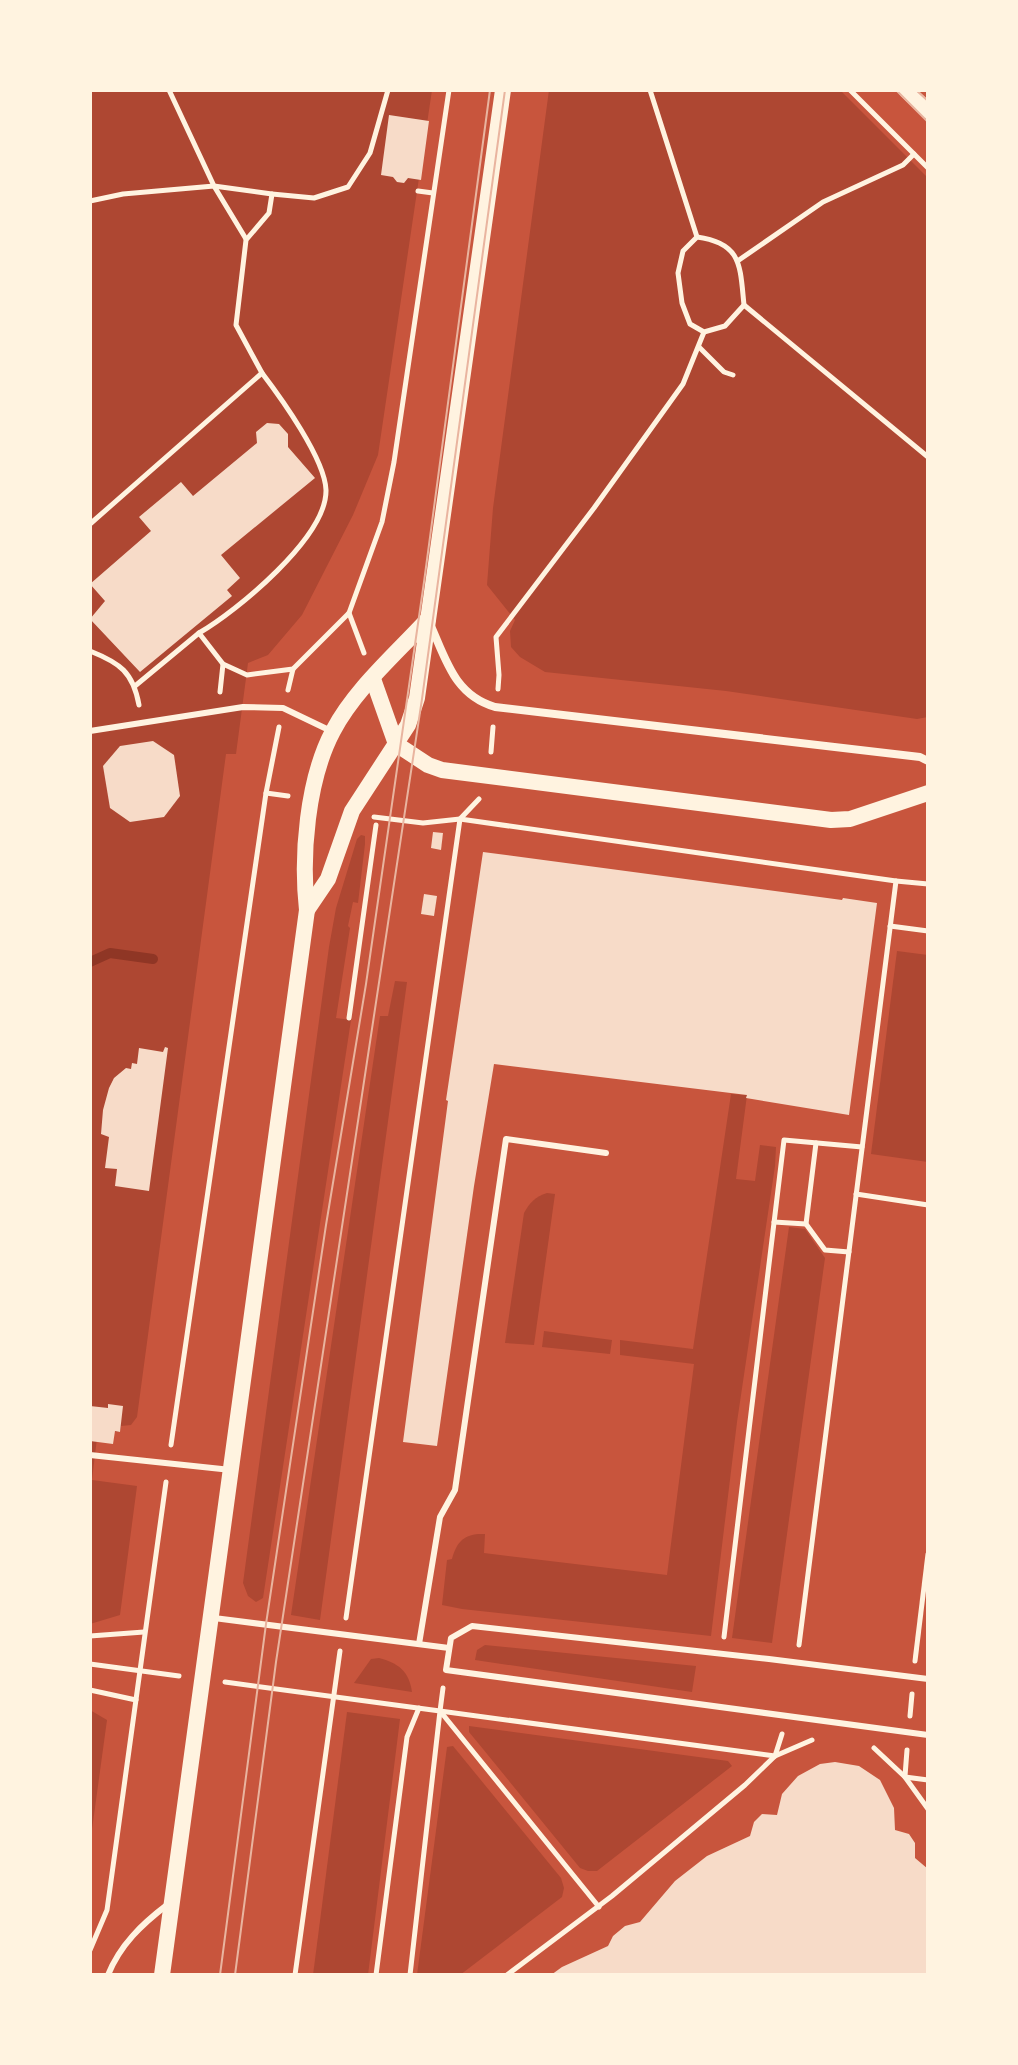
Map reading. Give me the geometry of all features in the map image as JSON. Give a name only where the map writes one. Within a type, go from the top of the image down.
[{"type":"main road","points":[[307,910],[328,879],[352,811],[408,725],[417,698],[503,90]]},
{"type":"main road","points":[[906,90],[928,111]]},
{"type":"main road","points":[[162,1975],[307,910],[303,874],[314,784],[332,732],[351,704],[428,619]]},
{"type":"main road","points":[[373,679],[396,744],[428,765],[464,775],[831,820],[850,819],[928,793]]},
{"type":"street","points":[[428,619],[450,670],[459,682],[474,699],[495,707],[920,757],[928,761]]},
{"type":"lane","points":[[90,731],[218,709],[283,708],[332,732]]},
{"type":"lane","points":[[419,1644],[440,1517],[455,1490],[506,1139],[606,1153]]},
{"type":"lane","points":[[90,1455],[231,1470]]},
{"type":"lane","points":[[211,1617],[449,1648]]},
{"type":"lane","points":[[928,1679],[472,1626],[451,1638],[446,1670],[928,1735]]},
{"type":"lane","points":[[108,1975],[114,1961],[141,1925],[172,1902]]},
{"type":"path","points":[[169,90],[214,186],[246,240]]},
{"type":"path","points":[[90,201],[123,194],[214,186],[314,198],[348,187],[370,153],[388,90]]},
{"type":"path","points":[[199,633],[223,664],[244,675],[293,669],[349,613],[382,522],[394,462],[449,90]]},
{"type":"path","points":[[650,90],[697,237]]},
{"type":"path","points":[[850,90],[928,168]]},
{"type":"path","points":[[739,260],[823,202],[903,165],[914,154]]},
{"type":"path","points":[[418,191],[434,193]]},
{"type":"path","points":[[135,686],[199,633],[260,589],[308,532],[326,494],[322,474],[293,413],[262,373],[236,325],[246,240],[269,213],[272,194]]},
{"type":"path","points":[[697,237],[713,239],[728,248],[739,260],[744,305],[928,457]]},
{"type":"path","points":[[697,237],[683,251],[678,273],[682,303],[690,324],[704,332],[725,326],[744,305]]},
{"type":"path","points":[[498,689],[496,637],[683,384],[704,332]]},
{"type":"path","points":[[699,347],[724,372],[733,375]]},
{"type":"path","points":[[90,524],[262,373]]},
{"type":"path","points":[[349,613],[373,679]]},
{"type":"path","points":[[90,651],[116,662],[135,686],[142,721]]},
{"type":"path","points":[[218,709],[223,664]]},
{"type":"path","points":[[90,1950],[107,1910],[144,1632],[266,793],[283,708]]},
{"type":"path","points":[[295,1975],[460,819],[487,790]]},
{"type":"path","points":[[266,793],[288,796]]},
{"type":"path","points":[[364,815],[423,823],[460,819],[928,884]]},
{"type":"path","points":[[349,1018],[377,818]]},
{"type":"path","points":[[796,1663],[896,881]]},
{"type":"path","points":[[890,926],[928,931]]},
{"type":"path","points":[[722,1654],[784,1140],[862,1147]]},
{"type":"path","points":[[816,1143],[806,1224],[825,1250],[849,1252]]},
{"type":"path","points":[[856,1194],[928,1205]]},
{"type":"path","points":[[774,1222],[806,1224]]},
{"type":"path","points":[[913,1679],[928,1554]]},
{"type":"path","points":[[90,1636],[144,1632]]},
{"type":"path","points":[[90,1664],[187,1677]]},
{"type":"path","points":[[218,1681],[775,1756],[745,1785],[599,1907],[507,1975]]},
{"type":"path","points":[[90,1690],[136,1700]]},
{"type":"path","points":[[376,1975],[407,1737],[419,1708]]},
{"type":"path","points":[[440,1711],[599,1907]]},
{"type":"path","points":[[410,1975],[440,1711]]},
{"type":"path","points":[[928,1780],[905,1777],[928,1809]]},
{"type":"shaded area","points":[[90,90],[432,90],[378,455],[353,515],[302,615],[268,655],[248,663],[236,754],[226,754],[137,1417],[131,1425],[121,1426],[120,1432],[98,1430],[92,1480],[137,1486],[120,1615],[90,1624]]},
{"type":"shaded area","points":[[549,90],[840,90],[928,178],[928,717],[917,719],[726,691],[545,672],[520,657],[511,647],[510,631],[515,620],[487,585],[493,508]]},
{"type":"shaded area","points":[[365,836],[365,844],[358,903],[353,902],[348,926],[336,1018],[351,1020],[263,1598],[256,1602],[248,1596],[243,1583],[329,947],[336,908],[357,839]]},
{"type":"shaded area","points":[[897,951],[928,955],[928,1162],[871,1154]]},
{"type":"shaded area","points":[[395,981],[407,982],[320,1620],[291,1615],[380,1016],[388,1016]]},
{"type":"shaded area","points":[[731,1094],[747,1095],[736,1179],[755,1181],[760,1145],[776,1147],[737,1422],[711,1636],[442,1605],[447,1560],[452,1559],[463,1539],[478,1534],[485,1534],[484,1553],[667,1575],[694,1364],[620,1355],[620,1340],[693,1349]]},
{"type":"shaded area","points":[[547,1193],[555,1194],[534,1345],[505,1343],[524,1213],[533,1200]]},
{"type":"shaded area","points":[[789,1227],[805,1229],[825,1258],[772,1643],[732,1638]]},
{"type":"shaded area","points":[[544,1331],[612,1340],[610,1354],[542,1347]]},
{"type":"shaded area","points":[[485,1645],[696,1666],[692,1692],[475,1660],[477,1650]]},
{"type":"shaded area","points":[[379,1658],[402,1669],[412,1692],[354,1683],[371,1659]]},
{"type":"shaded area","points":[[90,1710],[107,1720],[90,1844]]},
{"type":"shaded area","points":[[347,1712],[400,1719],[368,1975],[313,1975]]},
{"type":"shaded area","points":[[469,1726],[728,1761],[732,1766],[597,1871],[588,1871],[580,1868],[469,1732]]},
{"type":"shaded area","points":[[453,1746],[561,1878],[564,1888],[562,1897],[460,1975],[417,1975],[447,1747]]},
{"type":"building","points":[[389,115],[429,121],[421,180],[408,178],[404,183],[381,175]]},
{"type":"building","points":[[267,423],[279,424],[288,434],[288,447],[315,478],[221,555],[240,578],[227,590],[232,596],[140,672],[90,619],[105,601],[90,584],[151,531],[139,517],[181,482],[193,496],[257,443],[256,432]]},
{"type":"building","points":[[153,741],[174,755],[180,796],[164,817],[130,822],[110,808],[103,766],[120,746]]},
{"type":"building","points":[[433,832],[443,833],[441,850],[431,848]]},
{"type":"building","points":[[483,852],[877,903],[849,1115],[746,1098],[747,1095],[494,1064],[437,1446],[403,1442],[446,1100]]},
{"type":"building","points":[[424,894],[437,896],[434,916],[421,914]]},
{"type":"building","points":[[165,1047],[168,1048],[149,1191],[115,1186],[117,1169],[105,1168],[109,1137],[101,1134],[109,1088],[114,1078],[126,1068],[131,1069],[132,1063],[137,1064],[139,1048],[163,1052]]},
{"type":"building","points":[[108,1404],[123,1406],[120,1432],[115,1431],[113,1444],[90,1441],[90,1406],[108,1408]]},
{"type":"building","points":[[835,1762],[859,1766],[880,1780],[894,1808],[895,1830],[909,1834],[915,1843],[915,1858],[928,1869],[928,1975],[551,1975],[608,1946],[613,1936],[625,1926],[640,1922],[675,1881],[707,1856],[750,1836],[754,1822],[762,1814],[777,1815],[782,1794],[798,1776],[820,1764]]},
{"type":"waterway","points":[[90,962],[110,953],[153,959]]},
{"type":"tram line","points":[[220,1975],[266,1624],[366,984],[424,582],[490,90]]},
{"type":"tram line","points":[[235,1975],[276,1662],[422,699],[505,90]]},
{"type":"tram line","points":[[896,90],[928,122]]},
{"type":"tram line","points":[[916,90],[928,101]]}]
